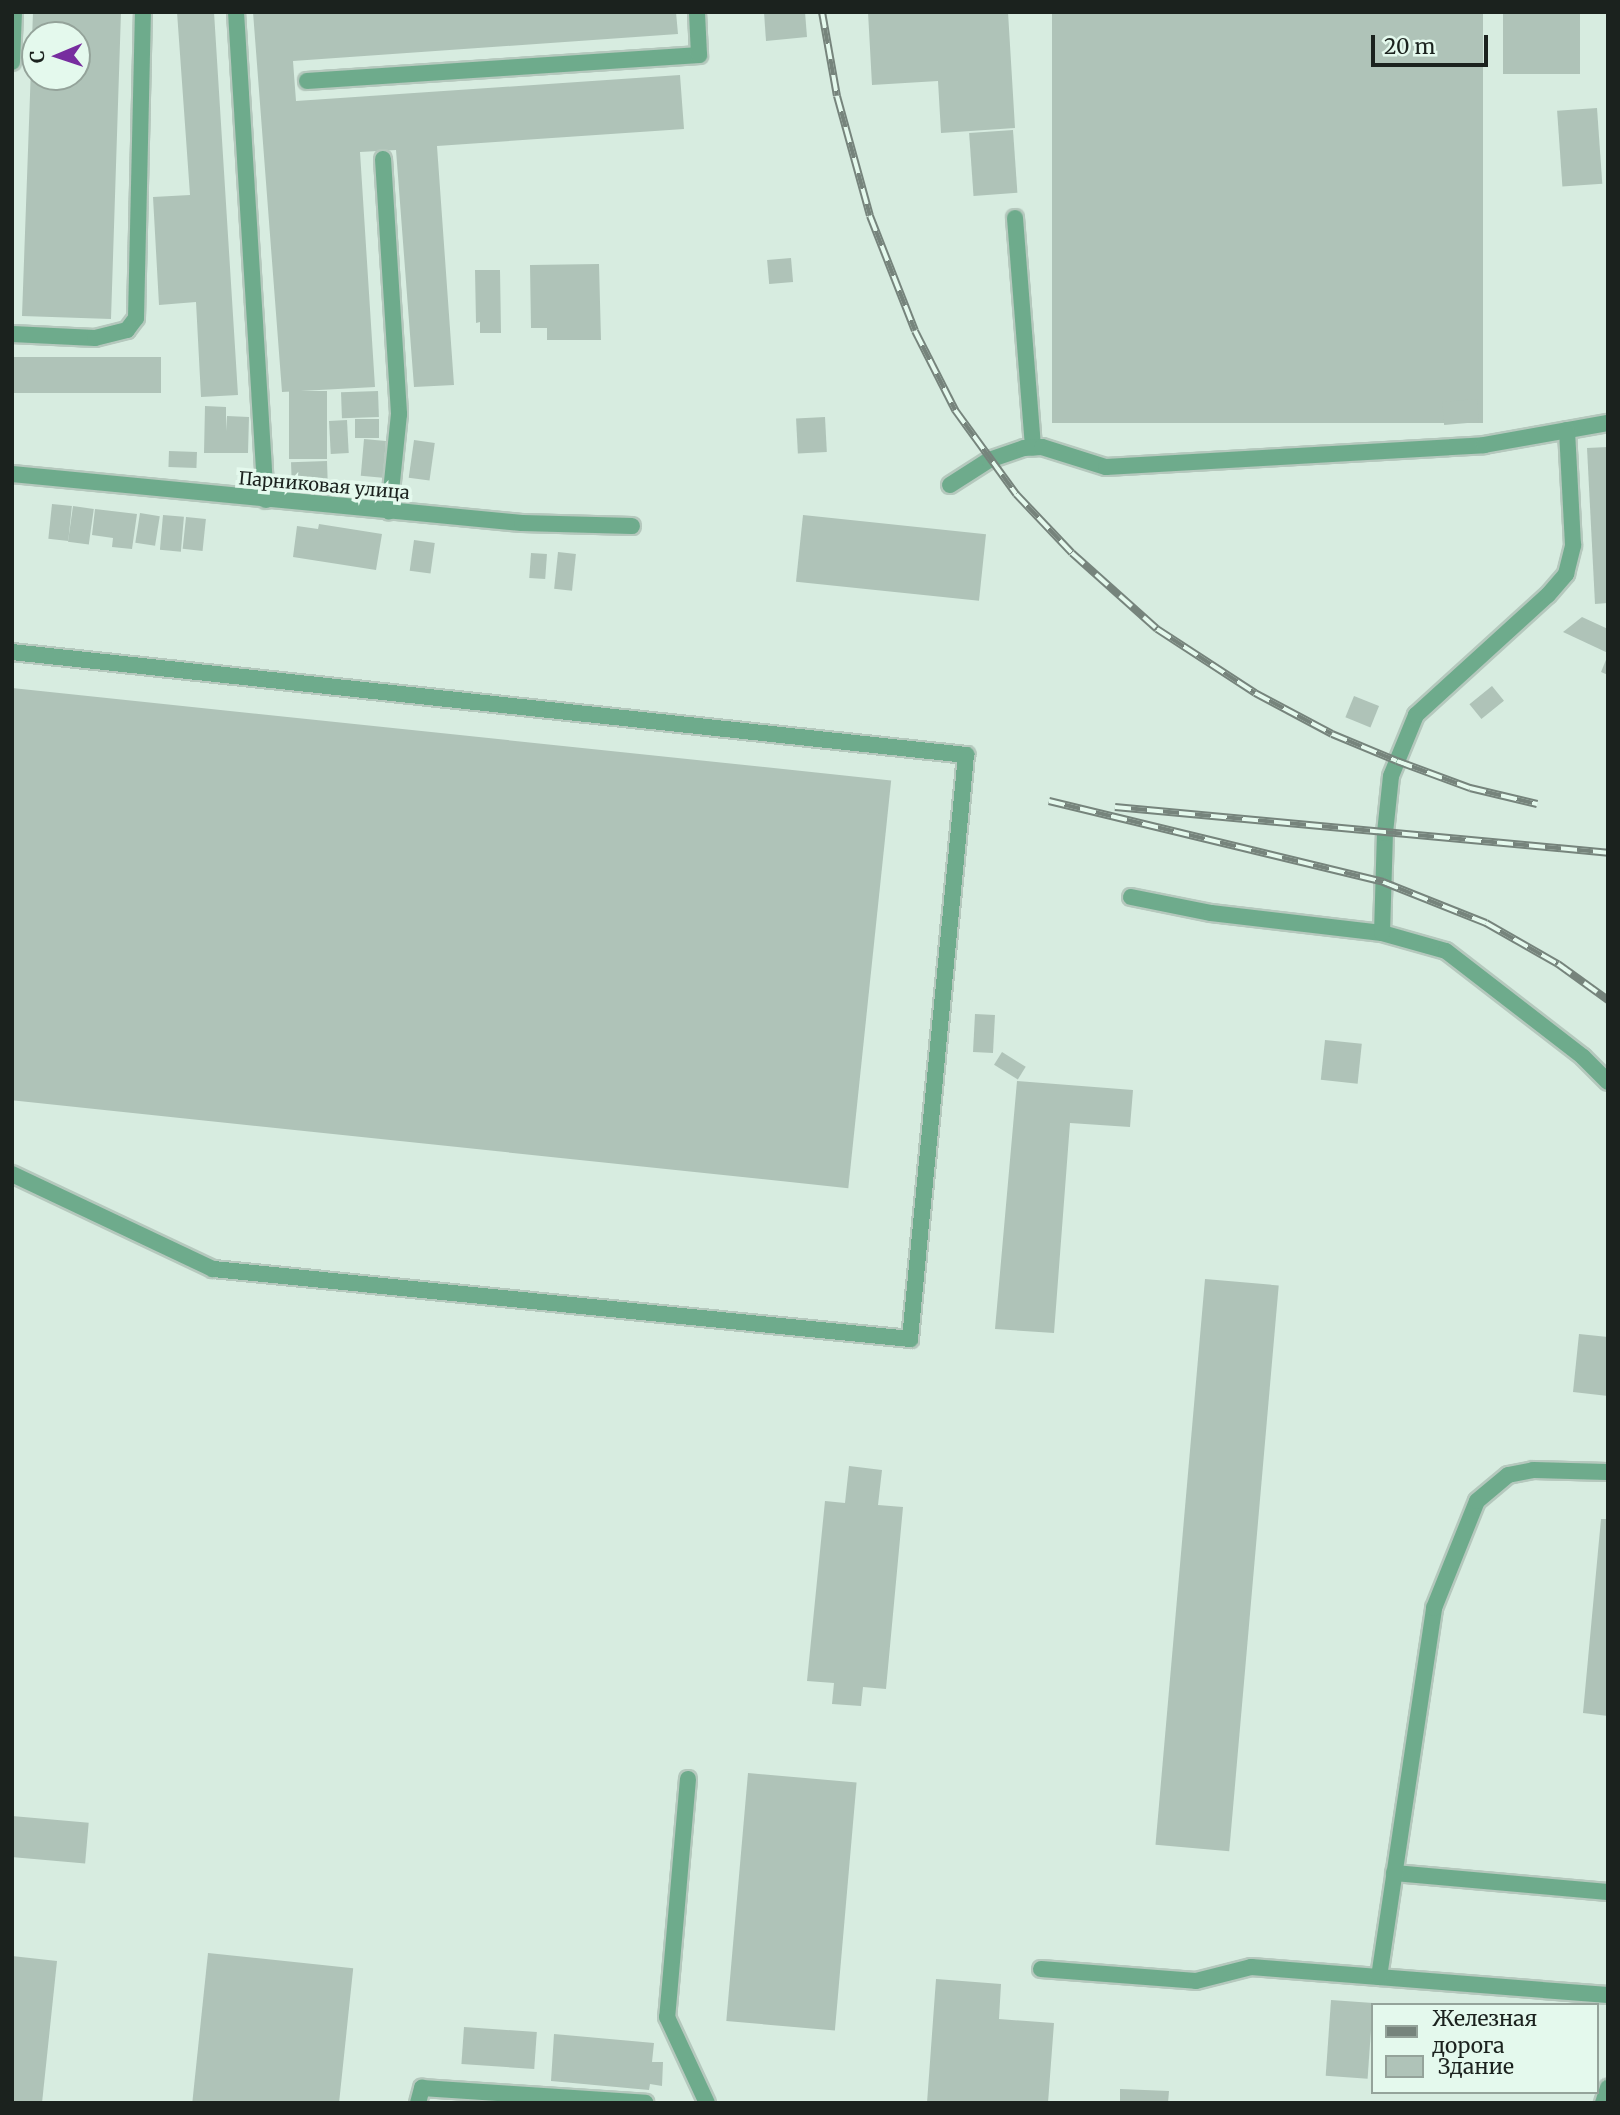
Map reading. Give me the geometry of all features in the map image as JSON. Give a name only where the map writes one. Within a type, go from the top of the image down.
[{"type":"lane","points":[[12,62],[14,12]]},
{"type":"lane","points":[[12,334],[105,337],[127,330],[135,318],[143,12]]},
{"type":"lane","points":[[236,12],[266,500]]},
{"type":"lane","points":[[307,81],[699,55],[697,12]]},
{"type":"lane","points":[[383,159],[399,414],[389,511]]},
{"type":"lane","points":[[1015,218],[1033,447]]},
{"type":"lane","points":[[950,485],[989,460],[1033,447],[1042,447],[1105,467],[1484,445],[1608,423]]},
{"type":"lane","points":[[1382,933],[1385,833],[1391,776],[1416,715],[1548,595],[1566,573],[1573,545],[1567,430]]},
{"type":"lane","name":"Парниковая улица","points":[[12,474],[522,523],[632,526]]},
{"type":"lane","points":[[12,652],[966,755],[910,1339],[213,1269],[12,1174]]},
{"type":"lane","points":[[1131,897],[1211,913],[1382,933],[1446,951],[1583,1057],[1608,1082]]},
{"type":"lane","points":[[1379,1977],[1434,1608],[1477,1501],[1508,1475],[1533,1470],[1608,1472]]},
{"type":"lane","points":[[688,1779],[667,2017],[706,2103]]},
{"type":"lane","points":[[1394,1873],[1608,1892]]},
{"type":"lane","points":[[1041,1969],[1196,1981],[1251,1967],[1608,1995]]},
{"type":"lane","points":[[418,2103],[422,2088],[645,2103]]},
{"type":"lane","points":[[1603,2103],[1608,2088]]},
{"type":"building","points":[[33,12],[121,12],[111,319],[22,316],[30,91],[91,91],[91,21],[33,21]]},
{"type":"building","points":[[177,12],[214,12],[238,395],[201,397],[196,302],[159,305],[153,197],[190,195]]},
{"type":"building","points":[[253,12],[676,12],[678,34],[293,61],[296,101],[680,75],[684,129],[437,146],[454,385],[414,387],[396,150],[360,152],[375,387],[282,392]]},
{"type":"building","points":[[764,12],[805,12],[807,37],[766,41]]},
{"type":"building","points":[[868,12],[1008,12],[1015,128],[941,133],[938,81],[872,85]]},
{"type":"building","points":[[1052,12],[1483,12],[1483,423],[1052,423]]},
{"type":"building","points":[[1503,12],[1580,12],[1580,74],[1503,74]]},
{"type":"building","points":[[1597,108],[1602,184],[1562,187],[1557,111]]},
{"type":"building","points":[[1013,130],[1017,193],[974,196],[969,133]]},
{"type":"building","points":[[791,258],[793,282],[769,284],[767,260]]},
{"type":"building","points":[[599,264],[601,340],[547,340],[547,328],[531,328],[530,265]]},
{"type":"building","points":[[475,270],[500,270],[501,333],[480,333],[480,322],[476,323]]},
{"type":"building","points":[[12,357],[161,357],[161,393],[12,393]]},
{"type":"building","points":[[289,391],[327,391],[327,459],[289,459]]},
{"type":"building","points":[[378,391],[379,417],[342,418],[341,392]]},
{"type":"building","points":[[1477,399],[1479,422],[1444,425],[1442,402]]},
{"type":"building","points":[[205,406],[226,407],[226,431],[227,416],[249,417],[248,453],[204,453]]},
{"type":"building","points":[[825,417],[827,452],[798,453],[796,419]]},
{"type":"building","points":[[355,419],[379,419],[379,438],[355,438]]},
{"type":"building","points":[[347,420],[349,453],[331,454],[329,421]]},
{"type":"building","points":[[364,439],[386,441],[383,478],[361,476]]},
{"type":"building","points":[[414,440],[435,443],[430,481],[409,478]]},
{"type":"building","points":[[1608,447],[1608,603],[1595,604],[1587,448]]},
{"type":"building","points":[[169,451],[197,452],[196,468],[168,467]]},
{"type":"building","points":[[327,461],[328,485],[292,486],[291,462]]},
{"type":"building","points":[[52,504],[72,506],[68,541],[48,539]]},
{"type":"building","points":[[73,506],[94,509],[89,545],[68,542]]},
{"type":"building","points":[[95,509],[137,514],[132,549],[112,547],[113,538],[92,535]]},
{"type":"building","points":[[140,513],[160,516],[155,546],[135,543]]},
{"type":"building","points":[[163,515],[184,517],[181,552],[160,550]]},
{"type":"building","points":[[803,515],[986,534],[979,601],[796,582]]},
{"type":"building","points":[[186,517],[206,519],[203,551],[183,549]]},
{"type":"building","points":[[319,524],[382,534],[376,570],[293,557],[297,526],[318,529]]},
{"type":"building","points":[[414,540],[435,543],[430,574],[410,571]]},
{"type":"building","points":[[558,552],[576,554],[572,591],[554,589]]},
{"type":"building","points":[[531,553],[547,554],[545,579],[529,578]]},
{"type":"building","points":[[1582,617],[1608,629],[1608,653],[1563,632]]},
{"type":"building","points":[[1608,655],[1608,675],[1601,672]]},
{"type":"building","points":[[1492,686],[1504,701],[1481,719],[1469,704]]},
{"type":"building","points":[[12,688],[891,780],[848,1188],[12,1100]]},
{"type":"building","points":[[1354,696],[1379,706],[1370,727],[1345,717]]},
{"type":"building","points":[[975,1014],[995,1015],[993,1053],[973,1052]]},
{"type":"building","points":[[1325,1040],[1362,1044],[1358,1084],[1321,1080]]},
{"type":"building","points":[[1002,1052],[1026,1067],[1018,1080],[994,1065]]},
{"type":"building","points":[[1017,1081],[1133,1090],[1130,1127],[1070,1123],[1054,1333],[995,1329]]},
{"type":"building","points":[[1205,1279],[1279,1285],[1229,1851],[1155,1845]]},
{"type":"building","points":[[1579,1334],[1608,1337],[1608,1396],[1573,1392]]},
{"type":"building","points":[[849,1466],[882,1470],[878,1505],[903,1507],[886,1689],[863,1687],[861,1706],[832,1704],[834,1683],[807,1681],[825,1501],[845,1503]]},
{"type":"building","points":[[1601,1519],[1608,1519],[1608,1716],[1583,1713]]},
{"type":"building","points":[[748,1773],[857,1782],[835,2031],[726,2021]]},
{"type":"building","points":[[12,1816],[89,1823],[85,1864],[12,1857]]},
{"type":"building","points":[[208,1953],[353,1968],[339,2103],[192,2103]]},
{"type":"building","points":[[12,1956],[57,1961],[42,2103],[12,2103]]},
{"type":"building","points":[[936,1979],[1001,1984],[999,2019],[1054,2023],[1048,2103],[927,2103]]},
{"type":"building","points":[[1331,2000],[1373,2003],[1368,2079],[1326,2076]]},
{"type":"building","points":[[464,2027],[537,2032],[534,2069],[461,2064]]},
{"type":"building","points":[[554,2034],[654,2043],[652,2062],[663,2062],[662,2086],[650,2084],[649,2090],[551,2081]]},
{"type":"building","points":[[1120,2089],[1169,2091],[1168,2103],[1120,2103]]},
{"type":"railway","points":[[822,12],[837,96],[870,216],[915,331],[955,410],[1016,494],[1072,553],[1157,629],[1255,693],[1332,734],[1397,761],[1470,788],[1537,804]]},
{"type":"railway","points":[[1049,801],[1383,882],[1486,923],[1558,964],[1608,1000]]},
{"type":"railway","points":[[1115,807],[1608,853]]}]
